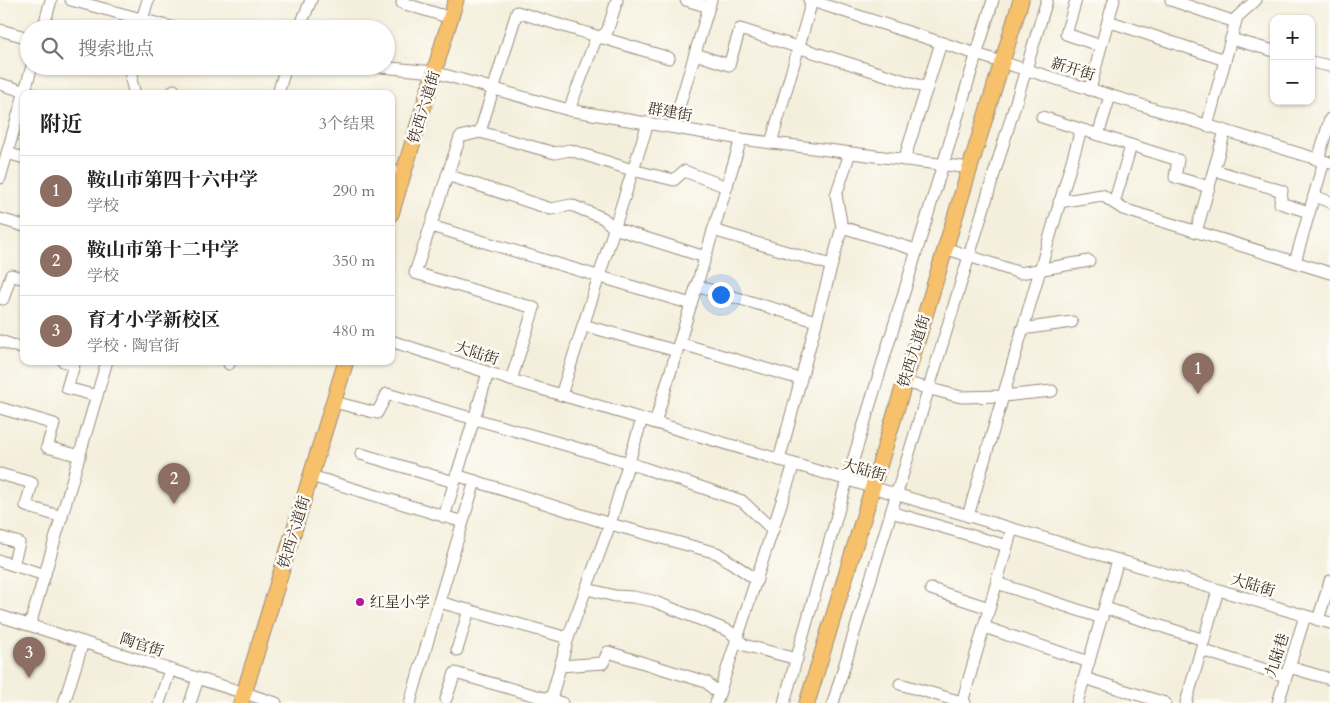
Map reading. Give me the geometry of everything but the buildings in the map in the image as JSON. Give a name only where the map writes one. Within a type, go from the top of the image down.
[{"type":"main road","name":"铁西六道街","points":[[395,185],[397,171],[434,72],[456,0]]},
{"type":"main road","name":"铁西九道街","points":[[807,703],[1020,0]]},
{"type":"main road","name":"铁西六道街","points":[[242,698],[345,365]]},
{"type":"street","points":[[45,20],[51,0]]},
{"type":"street","points":[[71,0],[136,20]]},
{"type":"street","points":[[146,20],[148,0]]},
{"type":"street","points":[[303,20],[311,0]]},
{"type":"street","points":[[403,0],[402,3],[451,18]]},
{"type":"street","points":[[569,110],[595,41],[607,32],[617,0]]},
{"type":"street","points":[[673,127],[710,4],[686,0]]},
{"type":"street","points":[[784,703],[847,480],[993,0]]},
{"type":"street","points":[[833,703],[1048,0]]},
{"type":"street","points":[[1076,0],[1066,34],[1101,46]]},
{"type":"street","points":[[1090,90],[1114,0]]},
{"type":"street","points":[[1171,0],[1235,22]]},
{"type":"street","points":[[1207,126],[1237,16],[1256,0]]},
{"type":"street","points":[[770,142],[810,1]]},
{"type":"street","name":"新开街","points":[[810,1],[841,5],[941,43],[1324,161]]},
{"type":"street","points":[[480,132],[517,6],[600,37],[669,58]]},
{"type":"street","points":[[1108,21],[1225,60]]},
{"type":"street","points":[[695,54],[729,65],[740,29],[927,88]]},
{"type":"street","points":[[0,30],[20,36]]},
{"type":"street","points":[[1231,39],[1270,50]]},
{"type":"street","points":[[904,160],[941,43]]},
{"type":"street","points":[[1315,63],[1330,66]]},
{"type":"street","name":"群建街","points":[[395,68],[434,72],[569,110],[741,139],[970,168]]},
{"type":"street","points":[[27,90],[30,75]]},
{"type":"street","points":[[131,75],[134,90]]},
{"type":"street","points":[[279,90],[283,75]]},
{"type":"street","points":[[0,84],[20,91]]},
{"type":"street","points":[[1098,135],[1110,96]]},
{"type":"street","points":[[0,178],[20,111]]},
{"type":"street","points":[[1042,117],[1178,160],[1175,177],[1209,187]]},
{"type":"street","points":[[1295,262],[1324,161],[1330,119]]},
{"type":"street","points":[[561,395],[648,123]]},
{"type":"street","points":[[968,516],[1081,130]]},
{"type":"street","points":[[1196,232],[1225,131]]},
{"type":"street","points":[[511,380],[534,308],[414,274],[460,137],[480,132],[555,153],[570,150],[632,170],[674,180],[684,172],[726,187]]},
{"type":"street","points":[[655,423],[741,139]]},
{"type":"street","points":[[1114,203],[1131,146]]},
{"type":"street","points":[[6,153],[20,157]]},
{"type":"street","points":[[779,460],[842,227],[836,195],[850,153]]},
{"type":"street","points":[[1214,170],[1282,191],[1280,202],[1309,212]]},
{"type":"street","points":[[447,175],[550,209],[571,206],[603,218],[614,228],[705,257]]},
{"type":"street","points":[[1059,202],[1102,195],[1123,209],[1330,273]]},
{"type":"street","points":[[1314,196],[1330,202]]},
{"type":"street","points":[[0,219],[20,225]]},
{"type":"street","points":[[431,226],[691,304]]},
{"type":"street","points":[[842,227],[916,250]]},
{"type":"street","points":[[713,230],[831,265]]},
{"type":"street","points":[[945,248],[1020,273],[1088,261]]},
{"type":"street","points":[[0,298],[4,299],[11,275],[20,278]]},
{"type":"street","points":[[696,286],[816,320]]},
{"type":"street","points":[[1022,329],[1072,322]]},
{"type":"street","points":[[583,325],[678,347],[800,379]]},
{"type":"street","points":[[0,341],[20,348]]},
{"type":"street","name":"大陆街","points":[[395,342],[642,420],[1324,622]]},
{"type":"street","points":[[74,365],[67,388],[97,396]]},
{"type":"street","points":[[30,625],[106,365]]},
{"type":"street","points":[[444,517],[488,373]]},
{"type":"street","points":[[904,382],[961,397],[1003,396],[1052,391]]},
{"type":"street","points":[[334,402],[377,413],[387,394],[628,463],[742,501],[773,530]]},
{"type":"street","points":[[0,408],[54,424],[47,447],[80,456]]},
{"type":"street","points":[[550,701],[568,638],[610,524],[642,420]]},
{"type":"street","points":[[361,454],[455,478],[475,481],[610,524],[718,553],[757,580]]},
{"type":"street","points":[[718,698],[794,464]]},
{"type":"street","points":[[0,474],[32,483],[26,506],[62,517]]},
{"type":"street","points":[[311,476],[463,522]]},
{"type":"street","points":[[410,703],[475,481]]},
{"type":"street","points":[[891,512],[1007,546]]},
{"type":"street","points":[[900,684],[963,703],[1012,529]]},
{"type":"street","points":[[0,537],[19,543],[13,565]]},
{"type":"street","points":[[1077,703],[1118,560]]},
{"type":"street","points":[[0,561],[45,575]]},
{"type":"street","points":[[1324,622],[1330,581]]},
{"type":"street","points":[[997,583],[1103,613],[1288,671],[1330,679]]},
{"type":"street","points":[[587,589],[615,596],[653,601],[730,631],[744,645],[797,659]]},
{"type":"street","points":[[930,589],[989,608]]},
{"type":"street","points":[[1186,703],[1218,590]]},
{"type":"street","points":[[439,602],[568,638]]},
{"type":"street","points":[[457,650],[469,610]]},
{"type":"street","name":"陶官街","points":[[0,616],[198,679],[242,698],[276,703]]},
{"type":"street","name":"九陆巷","points":[[1278,703],[1305,616]]},
{"type":"street","points":[[984,627],[1089,662]]},
{"type":"street","points":[[64,703],[83,642]]},
{"type":"street","points":[[560,666],[603,663],[608,652],[706,682],[718,698]]},
{"type":"street","points":[[159,703],[170,670]]},
{"type":"street","points":[[446,699],[455,674],[562,703]]},
{"type":"street","points":[[1084,678],[1165,703]]},
{"type":"street","points":[[190,703],[198,679]]},
{"type":"place","name":"鞍山市第四十六中学","points":[[1198,394]]},
{"type":"place","name":"鞍山市第十二中学","points":[[174,504]]},
{"type":"place","name":"红星小学","points":[[360,602]]},
{"type":"place","name":"育才小学新校区","points":[[29,678]]}]
